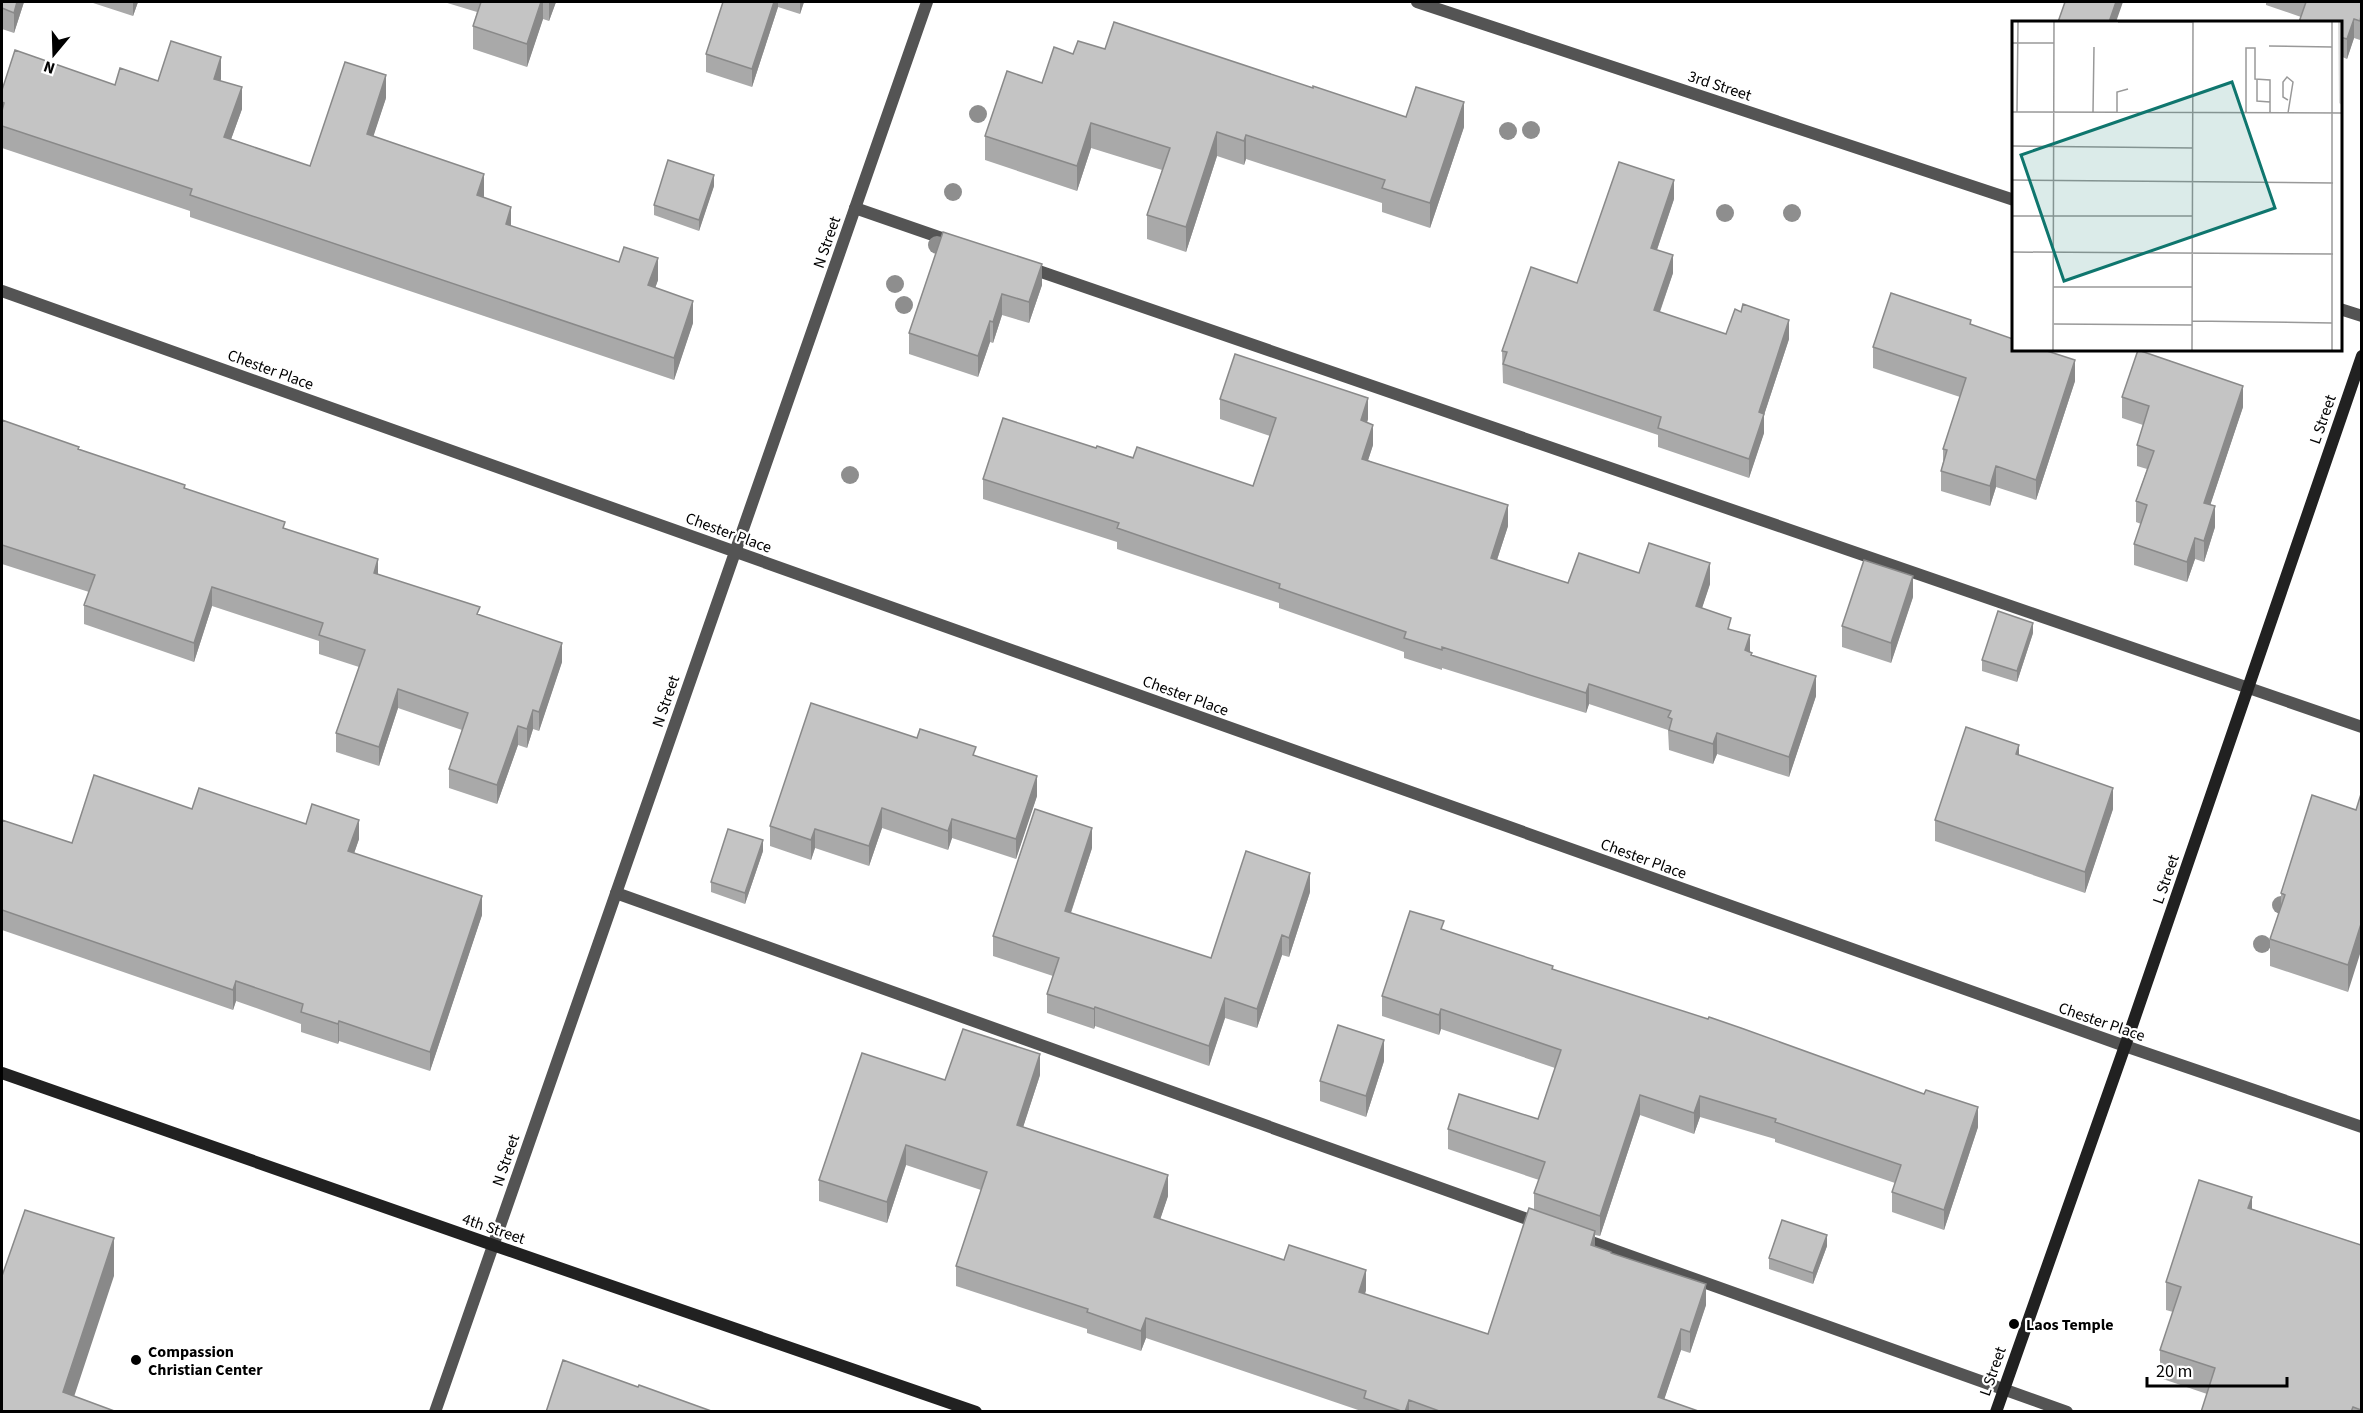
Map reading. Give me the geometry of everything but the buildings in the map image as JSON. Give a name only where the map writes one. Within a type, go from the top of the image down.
[{"type":"street","name":"N Street","points":[[435,1412],[927,2]]},
{"type":"street","name":"3rd Street","points":[[1417,2],[2012,200]]},
{"type":"street","points":[[855,208],[968,247]]},
{"type":"street","points":[[1014,263],[2361,727]]},
{"type":"street","name":"Chester Place","points":[[2,291],[2125,1047],[2361,1127]]},
{"type":"street","points":[[2342,310],[2361,316]]},
{"type":"street","name":"L Street","points":[[1996,1412],[2125,1047],[2361,356]]},
{"type":"street","points":[[616,893],[2067,1412]]},
{"type":"street","name":"4th Street","points":[[2,1072],[976,1412]]},
{"type":"place","name":"Laos Temple","points":[[2014,1324]]},
{"type":"place","name":"Compassion Christian Center","points":[[136,1360]]}]
